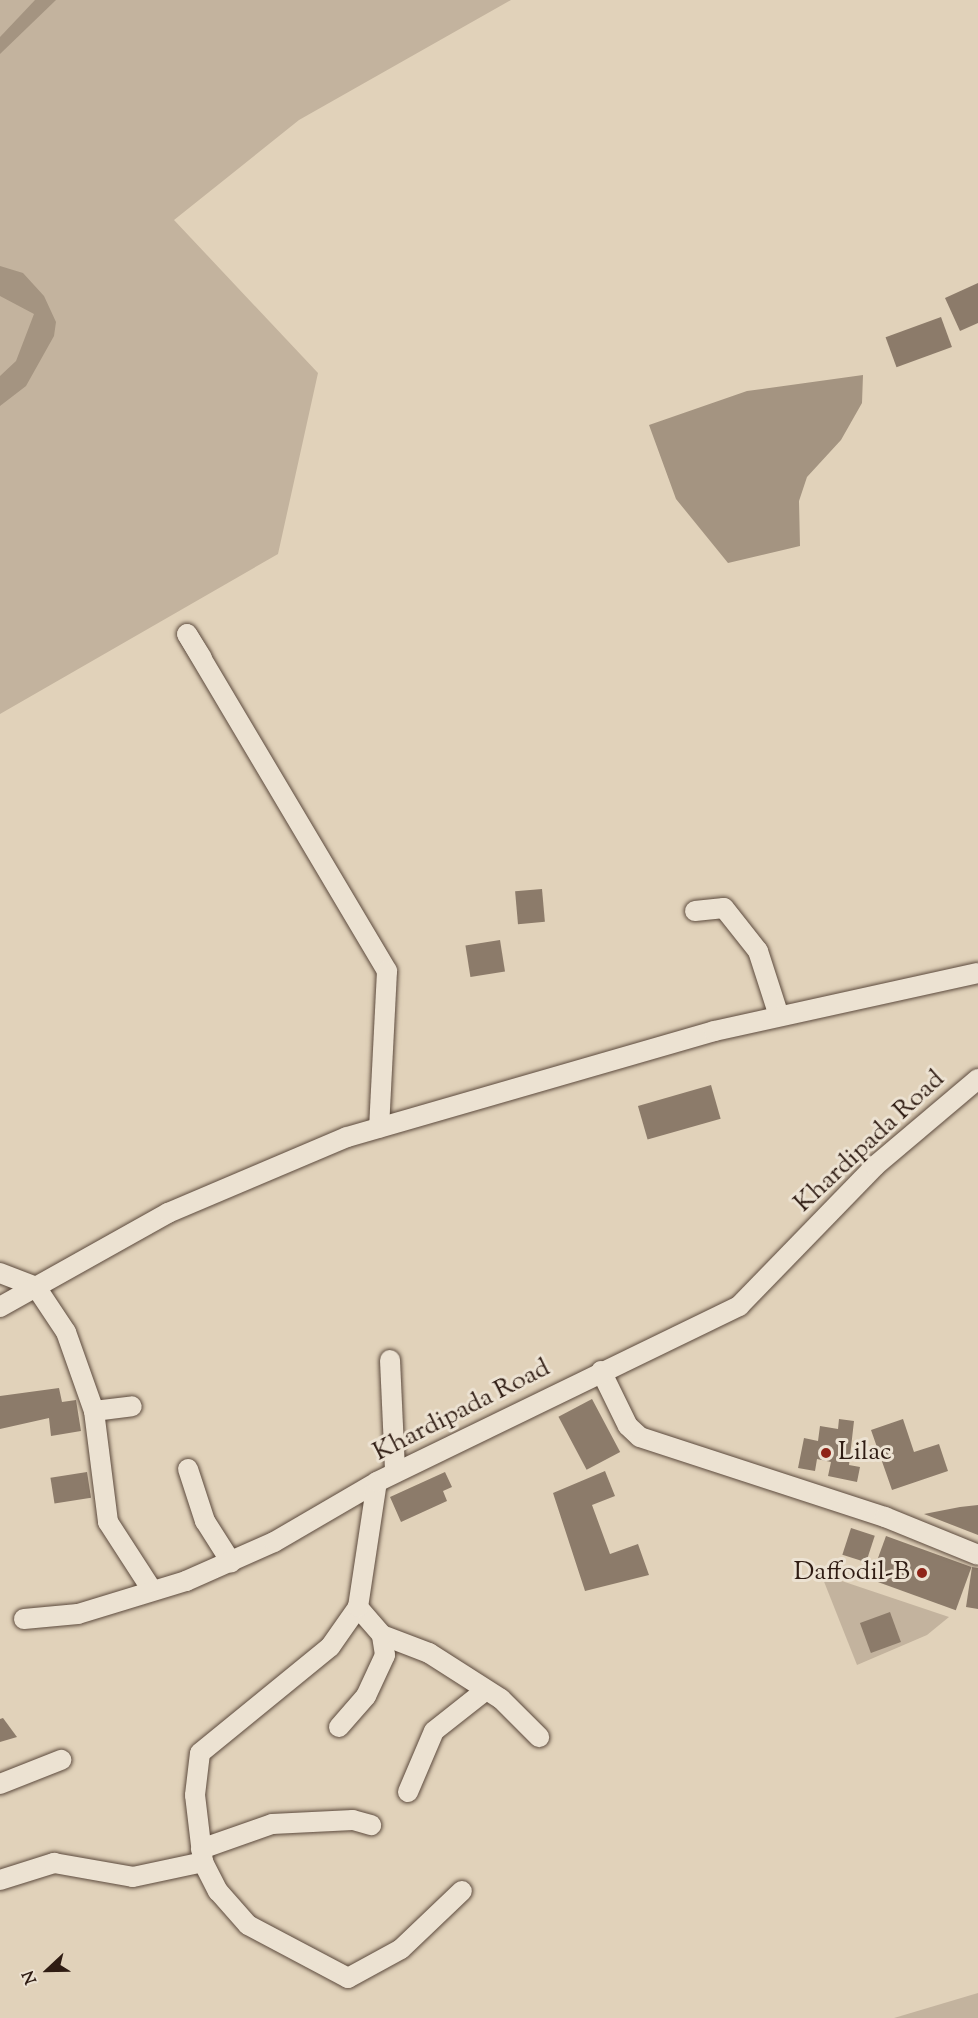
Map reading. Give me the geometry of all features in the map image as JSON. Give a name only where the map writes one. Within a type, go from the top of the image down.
[{"type":"street","points":[[202,658],[187,633],[387,971],[379,1128]]},
{"type":"street","points":[[696,911],[724,908],[758,951],[779,1016]]},
{"type":"street","points":[[0,1307],[168,1213],[379,1128],[779,1016],[978,973]]},
{"type":"street","name":"Khardipada Road","points":[[202,1855],[195,1795],[200,1753],[330,1647],[358,1607],[377,1482],[395,1470],[601,1371],[689,1335],[739,1306],[875,1166],[978,1079]]},
{"type":"street","points":[[0,1273],[36,1287],[66,1332],[94,1411],[108,1522],[152,1590]]},
{"type":"street","points":[[390,1360],[395,1470]]},
{"type":"street","points":[[601,1371],[628,1426],[645,1440],[776,1479],[978,1554]]},
{"type":"street","points":[[94,1411],[132,1406]]},
{"type":"street","points":[[188,1469],[205,1521],[231,1562]]},
{"type":"street","points":[[24,1619],[78,1614],[231,1562],[377,1482]]},
{"type":"street","points":[[358,1607],[382,1635],[429,1653],[486,1690],[539,1737]]},
{"type":"street","points":[[339,1727],[383,1667],[382,1635]]},
{"type":"street","points":[[408,1792],[434,1731],[486,1690]]},
{"type":"street","points":[[0,1784],[61,1760]]},
{"type":"street","points":[[0,1880],[54,1863],[133,1877],[202,1855],[272,1824],[353,1820],[371,1825]]},
{"type":"street","points":[[202,1855],[218,1891],[248,1925],[348,1978],[401,1949],[462,1891]]},
{"type":"shaded area","points":[[0,0],[511,0],[299,120],[174,220],[318,373],[278,554],[0,714]]},
{"type":"shaded area","points":[[35,0],[56,0],[0,54],[0,37]]},
{"type":"shaded area","points":[[0,266],[23,273],[44,296],[56,322],[54,336],[26,386],[0,406],[0,376],[16,361],[34,314],[0,296]]},
{"type":"shaded area","points":[[863,375],[862,403],[841,440],[807,477],[799,501],[800,546],[728,563],[676,499],[649,425],[747,391]]},
{"type":"shaded area","points":[[821,1574],[949,1617],[927,1635],[857,1665]]},
{"type":"shaded area","points":[[978,1993],[978,2018],[894,2018]]},
{"type":"building","points":[[978,283],[978,323],[960,331],[945,298]]},
{"type":"building","points":[[941,317],[952,347],[897,367],[886,337]]},
{"type":"building","points":[[542,889],[545,922],[518,924],[515,891]]},
{"type":"building","points":[[500,940],[505,972],[470,977],[465,945]]},
{"type":"building","points":[[711,1085],[721,1119],[648,1140],[638,1106]]},
{"type":"building","points":[[59,1388],[62,1402],[76,1400],[81,1431],[51,1436],[49,1418],[0,1429],[0,1396]]},
{"type":"building","points":[[592,1399],[620,1452],[587,1470],[558,1417]]},
{"type":"building","name":"Lilac","points":[[839,1419],[854,1421],[849,1465],[860,1467],[857,1482],[828,1476],[831,1462],[817,1459],[815,1471],[798,1468],[804,1438],[818,1441],[820,1426],[838,1429]]},
{"type":"building","points":[[903,1419],[914,1452],[939,1444],[948,1471],[892,1490],[871,1430]]},
{"type":"building","points":[[605,1471],[615,1496],[592,1505],[610,1554],[638,1544],[649,1575],[585,1591],[553,1493]]},
{"type":"building","points":[[87,1472],[91,1498],[55,1503],[50,1478]]},
{"type":"building","points":[[445,1472],[452,1487],[443,1491],[447,1501],[401,1522],[390,1497]]},
{"type":"building","points":[[978,1505],[978,1535],[924,1514],[960,1507]]},
{"type":"building","points":[[851,1528],[875,1536],[866,1562],[842,1555]]},
{"type":"building","name":"Daffodil-B","points":[[886,1536],[972,1567],[956,1610],[870,1579]]},
{"type":"building","points":[[972,1567],[978,1568],[978,1609],[966,1607]]},
{"type":"building","points":[[890,1612],[901,1642],[871,1653],[860,1623]]},
{"type":"building","points":[[3,1718],[17,1737],[0,1742],[0,1719]]},
{"type":"place","name":"Lilac","points":[[826,1453]]},
{"type":"place","name":"Daffodil-B","points":[[922,1573]]}]
